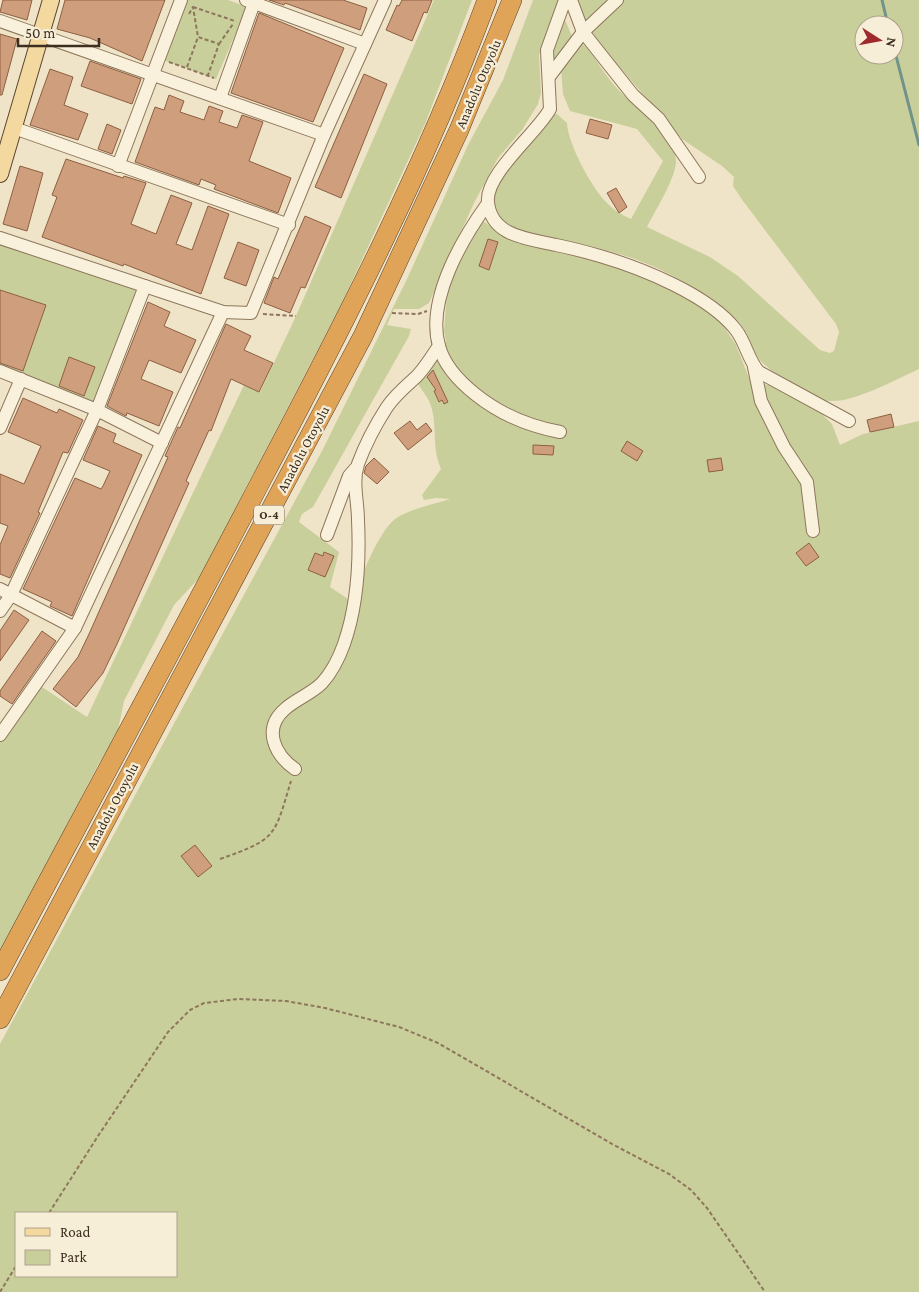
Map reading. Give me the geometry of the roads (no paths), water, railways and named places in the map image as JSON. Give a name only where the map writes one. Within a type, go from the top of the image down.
[{"type":"highway","name":"Anadolu Otoyolu","points":[[0,971],[221,558],[342,325],[392,223],[440,116],[487,0]]},
{"type":"highway","name":"Anadolu Otoyolu","points":[[0,1019],[363,336],[455,139],[512,0]]},
{"type":"main road","points":[[0,174],[51,0]]},
{"type":"street","points":[[118,166],[181,0]]},
{"type":"street","points":[[0,238],[224,312],[251,313],[324,134],[385,0]]},
{"type":"street","points":[[560,432],[538,428],[498,412],[462,384],[438,346],[436,321],[440,299],[449,272],[465,236],[488,202],[492,186],[502,170],[550,109],[547,50],[565,0]]},
{"type":"street","points":[[571,0],[579,26],[633,95],[658,119],[699,177]]},
{"type":"street","points":[[549,77],[584,32],[617,0]]},
{"type":"street","points":[[220,98],[251,1],[365,44]]},
{"type":"street","points":[[0,21],[324,134]]},
{"type":"street","points":[[14,128],[288,225]]},
{"type":"street","points":[[488,202],[495,220],[501,227],[515,236],[625,264],[675,286],[706,304],[736,330],[754,367],[761,402],[784,448],[807,482],[813,531]]},
{"type":"street","points":[[0,611],[5,592],[97,410],[146,286]]},
{"type":"street","points":[[0,735],[75,628],[224,312]]},
{"type":"street","points":[[327,535],[350,476],[358,465],[388,406],[426,365],[438,346]]},
{"type":"street","points":[[754,367],[759,372],[849,421]]},
{"type":"street","points":[[0,371],[97,410],[162,443]]},
{"type":"street","points":[[0,428],[21,379]]},
{"type":"street","points":[[295,769],[283,760],[277,752],[273,742],[274,729],[277,717],[285,709],[321,684],[334,666],[344,644],[353,615],[359,563],[355,481],[358,465]]},
{"type":"street","points":[[5,592],[75,628]]},
{"type":"waterway","points":[[882,0],[886,15]]},
{"type":"waterway","points":[[898,65],[919,145]]}]
